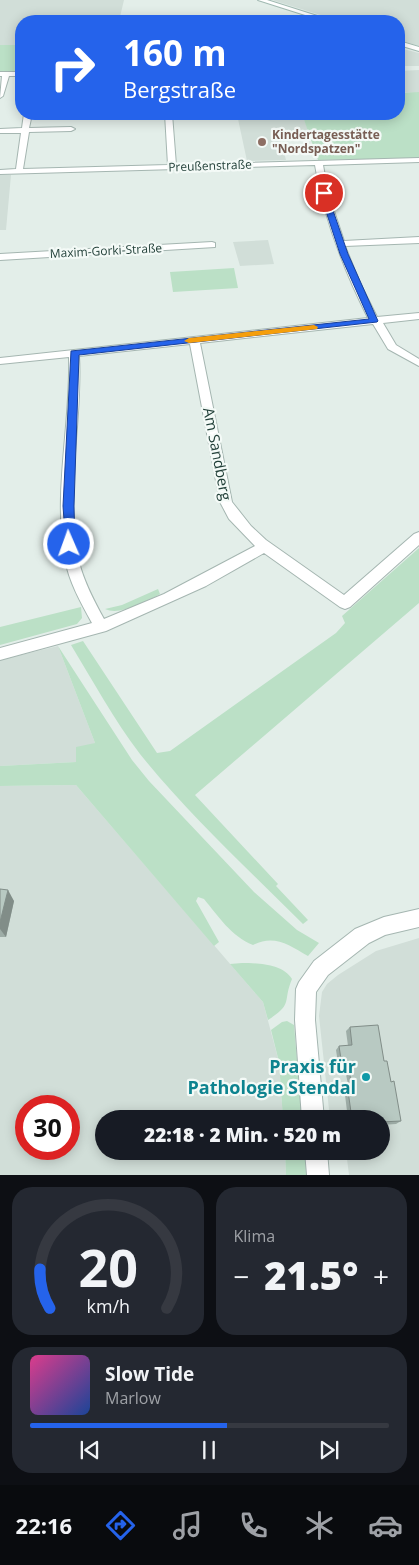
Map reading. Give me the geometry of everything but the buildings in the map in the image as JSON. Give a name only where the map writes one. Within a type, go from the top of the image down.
[{"type":"main road","points":[[261,0],[310,15]]},
{"type":"main road","points":[[405,45],[419,49]]},
{"type":"street","points":[[0,96],[3,74]]},
{"type":"street","points":[[18,172],[27,120]]},
{"type":"street","points":[[168,120],[172,167]]},
{"type":"street","points":[[0,131],[71,129]]},
{"type":"street","name":"Preußenstraße","points":[[0,172],[419,160]]},
{"type":"street","points":[[319,163],[324,193],[355,283],[375,320],[396,351],[419,363]]},
{"type":"street","points":[[340,244],[419,240]]},
{"type":"street","name":"Maxim-Gorki-Straße","points":[[0,257],[212,245]]},
{"type":"street","points":[[0,361],[419,316]]},
{"type":"street","name":"Am Sandberg","points":[[194,340],[226,502],[229,510],[238,522],[265,546],[345,603],[419,537]]},
{"type":"street","points":[[74,353],[68,506],[69,544],[78,578],[100,627]]},
{"type":"street","points":[[0,654],[100,627],[168,600],[265,546]]},
{"type":"street","points":[[313,1110],[305,1020],[306,988],[321,968],[362,936],[384,926],[419,918]]},
{"type":"street","points":[[317,1160],[318,1175]]},
{"type":"shaded area","points":[[0,0],[124,0],[120,15],[15,15],[15,45],[0,45]]},
{"type":"shaded area","points":[[272,0],[419,0],[419,46],[405,42],[405,15],[321,15]]},
{"type":"shaded area","points":[[405,50],[419,53],[419,66],[405,66]]},
{"type":"shaded area","points":[[419,70],[419,93],[405,92],[405,71]]},
{"type":"shaded area","name":"Kindertagesstätte \"Nordspatzen\"","points":[[238,120],[304,120],[308,130],[294,134],[279,134],[286,160],[247,161]]},
{"type":"shaded area","points":[[0,175],[11,175],[6,230],[0,230]]},
{"type":"shaded area","points":[[268,240],[274,264],[240,266],[233,242]]},
{"type":"shaded area","points":[[58,646],[95,743],[76,762],[0,766],[0,660]]},
{"type":"shaded area","points":[[76,785],[263,1002],[279,1062],[282,1110],[95,1110],[95,1160],[285,1160],[286,1175],[0,1175],[0,786]]},
{"type":"shaded area","points":[[419,938],[419,1175],[349,1175],[347,1160],[390,1160],[390,1110],[329,1110],[319,1016],[322,992],[327,984],[338,975],[376,951]]},
{"type":"green space","points":[[0,45],[15,45],[15,73],[0,73]]},
{"type":"green space","points":[[419,92],[419,158],[318,160],[304,120],[405,120],[405,93]]},
{"type":"green space","points":[[234,268],[238,288],[173,292],[170,272]]},
{"type":"green space","points":[[419,548],[419,603],[195,795],[278,884],[276,886],[308,920],[303,924],[178,799],[159,777],[130,741],[71,645],[83,641],[157,753],[170,751],[336,633],[345,623],[342,616]]},
{"type":"green space","points":[[158,589],[160,594],[131,608],[117,611],[105,609],[122,605]]},
{"type":"green space","points":[[81,607],[82,618],[77,624],[0,645],[0,627]]},
{"type":"green space","points":[[58,646],[132,760],[149,781],[254,892],[297,930],[319,943],[308,956],[281,942],[268,941],[253,945],[245,941],[226,925],[204,899],[198,897],[196,901],[219,942],[214,946],[76,785],[0,786],[0,766],[76,762],[76,747],[95,743]]},
{"type":"green space","points":[[230,964],[270,965],[283,970],[292,979],[284,1006],[268,1020],[263,1002]]},
{"type":"green space","points":[[287,1021],[294,1025],[301,1110],[282,1110],[279,1062],[271,1030],[282,1022]]},
{"type":"green space","points":[[285,1160],[305,1160],[306,1175],[286,1175]]},
{"type":"slow traffic","points":[[189,341],[314,327]]},
{"type":"place","name":"Kindertagesstätte \"Nordspatzen\"","points":[[262,142]]},
{"type":"place","name":"Praxis für Pathologie Stendal","points":[[366,1077]]},
{"type":"route","points":[[69,544],[68,506],[74,353],[374,321],[355,283],[324,193]]}]
